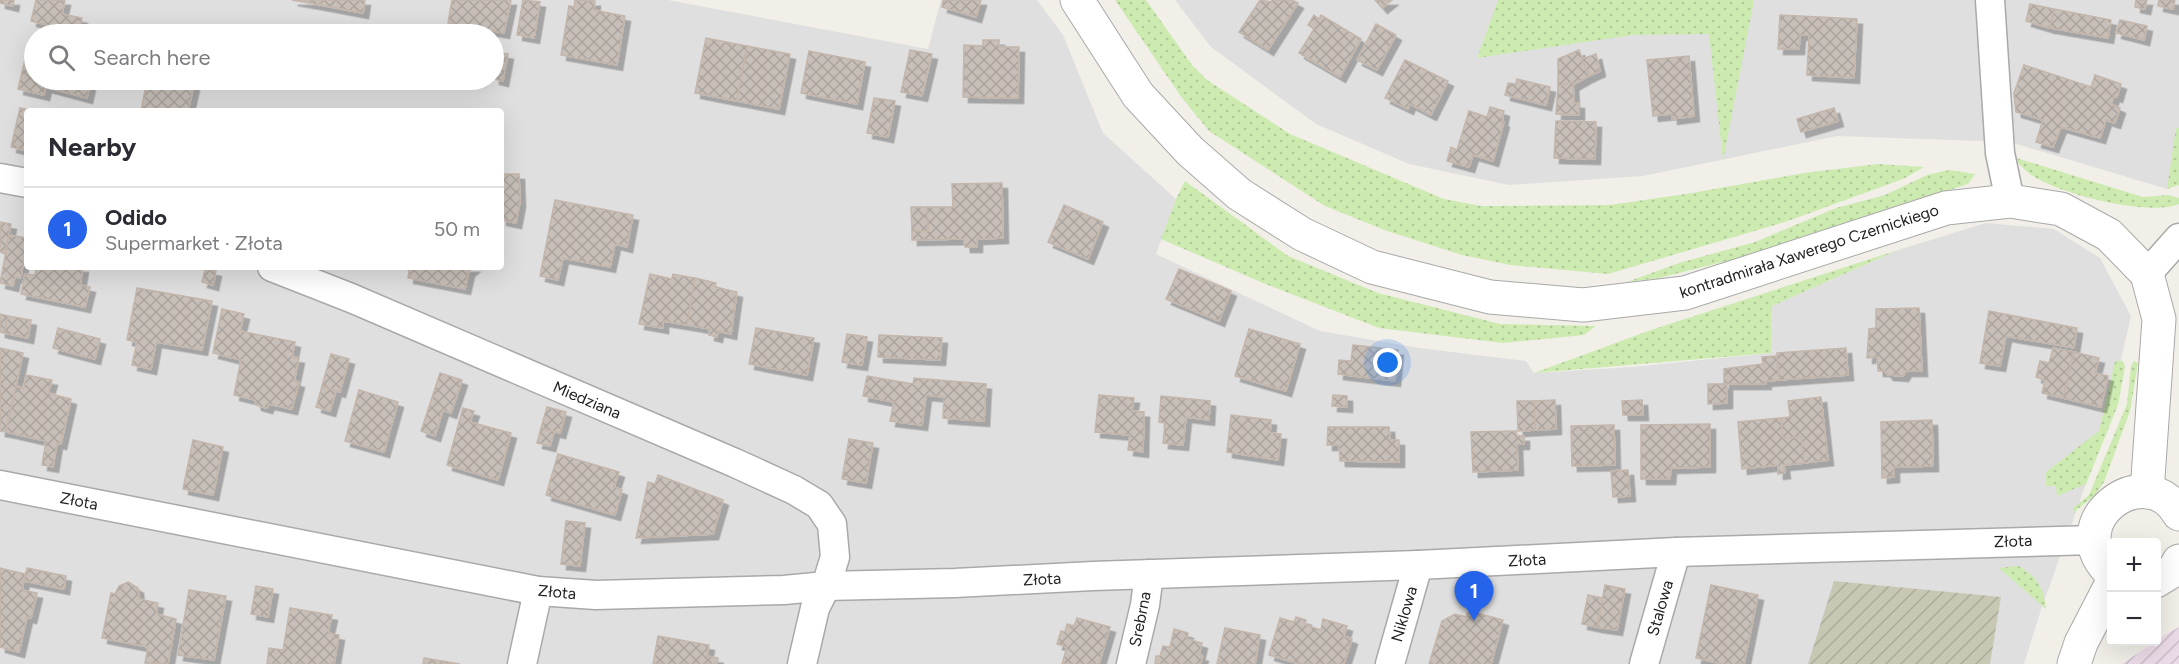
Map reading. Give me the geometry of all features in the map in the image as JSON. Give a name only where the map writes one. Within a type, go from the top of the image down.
[{"type":"street","name":"kontradmirała Xawerego Czernickiego","points":[[1077,0],[1138,95],[1190,151],[1239,194],[1302,234],[1372,267],[1490,297],[1583,305],[1685,293],[1946,208],[2010,201],[2061,209],[2109,236],[2147,274]]},
{"type":"street","points":[[1990,0],[2000,153],[2010,201]]},
{"type":"street","points":[[0,178],[24,182]]},
{"type":"street","points":[[2147,492],[2159,319],[2147,274],[2179,238]]},
{"type":"street","name":"Miedziana","points":[[280,270],[362,303],[794,490],[819,506],[832,524],[835,557],[826,586],[815,608],[802,664]]},
{"type":"street","name":"Złota","points":[[0,485],[538,591],[596,595],[784,590],[826,586],[1418,565],[1676,552],[2094,540]]},
{"type":"street","points":[[2107,570],[2097,554],[2094,540],[2098,520],[2109,504],[2127,493],[2147,492],[2164,498],[2179,512]]},
{"type":"street","name":"Stalowa","points":[[1644,664],[1676,552]]},
{"type":"street","points":[[2161,578],[2174,570],[2179,561]]},
{"type":"street","name":"Niklowa","points":[[1390,664],[1418,565]]},
{"type":"street","name":"Srebrna","points":[[1131,664],[1145,605],[1149,574]]},
{"type":"street","points":[[522,664],[538,591]]},
{"type":"street","points":[[2074,664],[2080,643],[2107,592]]},
{"type":"shaded area","points":[[0,0],[668,0],[928,49],[941,0],[1037,0],[1063,35],[1103,133],[1176,199],[1156,254],[1320,331],[1419,348],[1526,361],[1534,373],[1632,367],[1771,353],[1772,306],[1898,250],[1986,223],[2054,229],[2100,258],[2131,316],[2104,433],[2024,664],[0,664]]},
{"type":"shaded area","points":[[1175,0],[2179,0],[2179,133],[2167,189],[2010,142],[1837,136],[1643,176],[1509,185],[1409,164],[1316,124],[1211,47]]},
{"type":"shaded area","points":[[1834,581],[2001,597],[1990,664],[1808,664]]},
{"type":"shaded area","points":[[2179,627],[2179,664],[2122,664],[2149,646],[2161,646],[2161,638]]},
{"type":"green space","points":[[1115,0],[1146,0],[1192,65],[1207,80],[1290,134],[1444,199],[1481,206],[1610,205],[1804,173],[1878,164],[1924,167],[1903,179],[1785,222],[1608,274],[1510,265],[1462,255],[1387,231],[1325,206],[1209,131],[1182,98]]},
{"type":"green space","points":[[1498,0],[1754,0],[1723,160],[1709,34],[1633,35],[1477,58]]},
{"type":"green space","points":[[2176,128],[2179,128],[2179,185],[2167,189]]},
{"type":"green space","points":[[2013,157],[2143,197],[2168,195],[2179,198],[2179,204],[2147,208],[2105,202],[2083,196],[2063,190],[2033,176]]},
{"type":"green space","points":[[1949,170],[1975,174],[1968,184],[1735,259],[1659,278],[1627,282],[1679,263],[1755,242],[1836,208],[1885,195],[1927,175]]},
{"type":"green space","points":[[1185,181],[1288,256],[1378,293],[1500,324],[1596,326],[1584,335],[1503,343],[1379,328],[1263,283],[1161,239]]},
{"type":"green space","points":[[1898,250],[1772,306],[1771,353],[1534,373],[1651,330]]},
{"type":"green space","points":[[2115,361],[2123,361],[2125,367],[2118,405],[2086,484],[2057,496],[2056,486],[2046,486],[2046,472],[2099,431]]},
{"type":"green space","points":[[2134,361],[2138,363],[2130,411],[2104,482],[2095,495],[2074,512],[2073,508],[2089,495],[2127,404],[2131,366]]},
{"type":"green space","points":[[2018,566],[2038,583],[2046,609],[1999,568]]},
{"type":"building","points":[[0,0],[14,0],[13,6],[0,3]]},
{"type":"building","points":[[36,0],[65,0],[62,14],[82,18],[81,24],[44,24],[31,21]]},
{"type":"building","points":[[292,0],[321,0],[320,5]]},
{"type":"building","points":[[321,0],[365,0],[363,13],[320,5]]},
{"type":"building","points":[[452,0],[511,0],[504,33],[504,24],[448,23]]},
{"type":"building","points":[[523,0],[540,2],[534,38],[517,35]]},
{"type":"building","points":[[575,0],[595,1],[594,10],[625,16],[617,65],[561,55],[569,6],[574,7]]},
{"type":"building","points":[[943,0],[981,0],[976,17],[942,7]]},
{"type":"building","points":[[1260,0],[1271,2],[1272,0],[1292,0],[1298,3],[1268,50],[1239,32]]},
{"type":"building","points":[[1375,0],[1392,0],[1382,8]]},
{"type":"building","points":[[2136,0],[2147,0],[2145,9],[2135,7]]},
{"type":"building","points":[[2159,0],[2175,0],[2173,9],[2158,6]]},
{"type":"building","points":[[2030,4],[2054,9],[2050,28],[2026,21]]},
{"type":"building","points":[[2054,9],[2111,20],[2108,38],[2050,28]]},
{"type":"building","points":[[1314,15],[1319,19],[1321,15],[1361,39],[1340,77],[1299,53],[1314,29],[1308,25]]},
{"type":"building","points":[[1780,15],[1857,19],[1854,78],[1807,75],[1809,35],[1800,35],[1799,49],[1778,49]]},
{"type":"building","points":[[2120,20],[2147,26],[2144,40],[2116,33]]},
{"type":"building","points":[[1376,24],[1396,35],[1377,70],[1357,60]]},
{"type":"building","points":[[706,38],[747,46],[737,101],[695,93]]},
{"type":"building","points":[[983,40],[999,40],[999,47],[1019,47],[1018,98],[963,97],[964,45],[983,46]]},
{"type":"building","points":[[747,46],[790,54],[779,109],[737,101]]},
{"type":"building","points":[[910,50],[932,54],[922,96],[901,92]]},
{"type":"building","points":[[1579,50],[1589,76],[1573,85],[1573,82],[1558,86],[1558,59]]},
{"type":"building","points":[[809,51],[865,62],[857,104],[801,93]]},
{"type":"building","points":[[504,53],[508,54],[504,76]]},
{"type":"building","points":[[1596,54],[1600,71],[1589,76],[1582,59]]},
{"type":"building","points":[[1689,56],[1694,116],[1672,119],[1672,114],[1653,116],[1647,60]]},
{"type":"building","points":[[1405,60],[1448,81],[1431,115],[1410,104],[1408,109],[1385,98]]},
{"type":"building","points":[[24,64],[24,90],[45,90],[44,95],[18,89]]},
{"type":"building","points":[[2024,65],[2091,87],[2095,75],[2121,84],[2117,97],[2114,96],[2111,104],[2120,108],[2115,123],[2106,120],[2100,138],[2061,127],[2053,147],[2036,142],[2043,120],[2016,112],[2014,93]]},
{"type":"building","points":[[1517,79],[1550,87],[1546,105],[1505,95],[1508,83],[1516,84]]},
{"type":"building","points":[[1573,82],[1574,103],[1579,103],[1579,115],[1556,114],[1558,86]]},
{"type":"building","points":[[57,90],[89,90],[87,98]]},
{"type":"building","points":[[145,90],[193,90],[189,108],[142,108]]},
{"type":"building","points":[[874,98],[895,101],[888,137],[867,133]]},
{"type":"building","points":[[1490,107],[1504,111],[1502,121],[1504,122],[1493,161],[1473,155],[1469,167],[1447,161],[1451,147],[1457,150],[1469,111],[1487,117]]},
{"type":"building","points":[[20,108],[24,109],[24,150],[11,147]]},
{"type":"building","points":[[1834,108],[1838,121],[1801,132],[1797,119]]},
{"type":"building","points":[[1556,121],[1596,122],[1595,159],[1554,158]]},
{"type":"building","points":[[504,174],[519,174],[520,202],[516,223],[504,221]]},
{"type":"building","points":[[1002,183],[1003,238],[977,239],[977,247],[965,247],[964,239],[912,240],[912,231],[928,231],[927,207],[953,207],[952,184]]},
{"type":"building","points":[[555,200],[633,215],[627,247],[615,244],[610,267],[563,258],[558,280],[540,276]]},
{"type":"building","points":[[1064,205],[1103,222],[1088,259],[1048,242]]},
{"type":"building","points":[[911,207],[927,207],[928,231],[912,231]]},
{"type":"building","points":[[0,222],[11,224],[5,254],[0,252]]},
{"type":"building","points":[[9,235],[24,238],[21,278],[15,277],[13,286],[0,283]]},
{"type":"building","points":[[1179,269],[1231,291],[1219,321],[1166,299]]},
{"type":"building","points":[[36,270],[82,270],[80,285],[90,287],[85,307],[21,294],[25,274],[35,275]]},
{"type":"building","points":[[205,270],[216,271],[213,285],[202,282]]},
{"type":"building","points":[[470,270],[465,289],[408,278],[409,271]]},
{"type":"building","points":[[650,274],[672,279],[673,274],[695,278],[687,325],[663,321],[663,328],[639,324]]},
{"type":"building","points":[[695,278],[716,283],[715,287],[737,292],[731,334],[718,331],[717,337],[709,335],[710,329],[687,325]]},
{"type":"building","points":[[137,288],[212,301],[202,350],[156,342],[151,369],[132,365],[137,342],[127,340]]},
{"type":"building","points":[[1919,308],[1922,371],[1906,371],[1903,376],[1888,375],[1885,371],[1878,371],[1877,357],[1867,358],[1869,329],[1876,328],[1876,309]]},
{"type":"building","points":[[222,309],[244,314],[240,331],[295,342],[292,357],[299,358],[294,381],[299,382],[292,409],[269,404],[267,408],[256,405],[255,400],[234,395],[241,360],[213,353]]},
{"type":"building","points":[[1989,311],[2077,328],[2074,348],[2006,336],[2000,366],[1980,363]]},
{"type":"building","points":[[0,314],[8,316],[4,333],[0,332]]},
{"type":"building","points":[[8,316],[31,320],[28,338],[4,333]]},
{"type":"building","points":[[58,328],[100,339],[95,359],[53,348]]},
{"type":"building","points":[[756,328],[814,338],[807,375],[749,364]]},
{"type":"building","points":[[1249,329],[1300,344],[1286,391],[1235,376]]},
{"type":"building","points":[[847,334],[867,337],[862,365],[842,362]]},
{"type":"building","points":[[879,335],[942,338],[940,360],[878,357]]},
{"type":"building","points":[[1353,345],[1398,350],[1395,381],[1338,374],[1339,360],[1351,361]]},
{"type":"building","points":[[0,348],[23,353],[6,432],[0,431]]},
{"type":"building","points":[[1846,348],[1848,375],[1779,380],[1777,353]]},
{"type":"building","points":[[2053,348],[2074,352],[2063,398],[2042,393],[2045,380],[2036,377],[2040,361],[2049,363]]},
{"type":"building","points":[[2074,352],[2099,358],[2095,373],[2108,376],[2101,407],[2063,398]]},
{"type":"building","points":[[331,354],[349,359],[340,392],[322,386]]},
{"type":"building","points":[[1777,356],[1779,380],[1765,381],[1766,384],[1724,384],[1724,369],[1763,364],[1762,357]]},
{"type":"building","points":[[440,373],[462,380],[451,413],[443,410],[435,436],[421,431]]},
{"type":"building","points":[[26,375],[52,380],[48,393],[71,399],[61,444],[57,443],[53,467],[42,465],[46,441],[6,432],[16,386],[24,388]]},
{"type":"building","points":[[867,376],[913,384],[914,378],[986,384],[984,421],[943,418],[944,397],[926,395],[922,425],[890,421],[894,402],[863,396]]},
{"type":"building","points":[[1708,384],[1727,384],[1727,403],[1708,404]]},
{"type":"building","points":[[322,386],[336,391],[330,411],[316,407]]},
{"type":"building","points":[[359,390],[398,402],[384,452],[345,441]]},
{"type":"building","points":[[1099,395],[1134,398],[1132,411],[1144,412],[1143,452],[1128,450],[1130,435],[1095,432]]},
{"type":"building","points":[[1333,395],[1347,396],[1347,407],[1332,406]]},
{"type":"building","points":[[1161,396],[1210,401],[1209,420],[1186,417],[1183,445],[1163,443],[1165,423],[1159,422]]},
{"type":"building","points":[[1821,397],[1828,460],[1804,463],[1801,437],[1783,438],[1781,418],[1790,417],[1788,401]]},
{"type":"building","points":[[1555,400],[1556,429],[1535,430],[1534,401]]},
{"type":"building","points":[[1642,400],[1643,415],[1623,415],[1622,401]]},
{"type":"building","points":[[1517,401],[1534,401],[1535,430],[1518,431]]},
{"type":"building","points":[[547,407],[566,412],[560,433],[541,428]]},
{"type":"building","points":[[463,408],[474,411],[470,422],[511,433],[498,480],[447,465]]},
{"type":"building","points":[[1231,415],[1271,420],[1270,433],[1281,434],[1278,460],[1227,452]]},
{"type":"building","points":[[1781,418],[1783,438],[1801,437],[1804,463],[1784,465],[1785,473],[1778,474],[1778,465],[1742,469],[1738,422]]},
{"type":"building","points":[[1932,420],[1933,466],[1894,467],[1894,477],[1882,478],[1881,422]]},
{"type":"building","points":[[1710,424],[1710,467],[1671,468],[1670,479],[1641,479],[1641,425]]},
{"type":"building","points":[[1614,425],[1615,465],[1572,466],[1571,426]]},
{"type":"building","points":[[1328,427],[1389,427],[1390,440],[1399,440],[1399,462],[1340,461],[1339,445],[1327,445]]},
{"type":"building","points":[[541,428],[554,432],[550,446],[537,443]]},
{"type":"building","points":[[1516,431],[1517,436],[1524,436],[1524,444],[1517,444],[1518,470],[1473,472],[1471,432]]},
{"type":"building","points":[[849,439],[873,443],[866,483],[842,479]]},
{"type":"building","points":[[193,440],[223,447],[213,495],[183,489]]},
{"type":"building","points":[[558,454],[619,472],[614,487],[622,490],[615,515],[546,495]]},
{"type":"building","points":[[1628,470],[1630,496],[1613,497],[1611,471]]},
{"type":"building","points":[[658,475],[723,500],[713,534],[636,538],[648,482],[655,484]]},
{"type":"building","points":[[566,521],[585,523],[580,566],[561,564]]},
{"type":"building","points":[[0,568],[25,574],[22,590],[37,593],[31,618],[27,617],[19,652],[0,647]]},
{"type":"building","points":[[27,568],[66,576],[64,589],[24,581]]},
{"type":"building","points":[[128,582],[138,588],[139,599],[158,603],[156,614],[176,619],[168,664],[145,663],[148,647],[102,638],[111,593],[115,594],[119,586]]},
{"type":"building","points":[[1605,585],[1625,589],[1617,630],[1597,627]]},
{"type":"building","points":[[1711,585],[1758,595],[1744,664],[1723,664],[1696,658]]},
{"type":"building","points":[[256,586],[273,589],[268,617],[251,614]]},
{"type":"building","points":[[189,590],[226,596],[214,660],[178,655]]},
{"type":"building","points":[[1588,595],[1603,598],[1597,627],[1582,624]]},
{"type":"building","points":[[290,608],[332,615],[328,633],[339,635],[334,664],[267,664],[269,648],[283,650]]},
{"type":"building","points":[[1467,613],[1477,613],[1503,620],[1491,664],[1429,664],[1442,621],[1455,614],[1467,617]]},
{"type":"building","points":[[1296,617],[1306,620],[1305,625],[1321,630],[1323,619],[1347,626],[1344,636],[1352,639],[1344,664],[1300,664],[1269,655],[1280,618],[1294,622]]},
{"type":"building","points":[[1077,618],[1110,627],[1099,664],[1062,664],[1067,647],[1057,644],[1061,631],[1065,632],[1067,624],[1074,626]]},
{"type":"building","points":[[1225,628],[1260,635],[1255,664],[1217,664]]},
{"type":"building","points":[[1174,629],[1188,633],[1187,639],[1202,643],[1199,655],[1203,656],[1200,664],[1155,664],[1156,656],[1160,656],[1163,646],[1170,647]]},
{"type":"building","points":[[658,636],[709,645],[707,656],[718,658],[717,664],[653,664]]},
{"type":"building","points":[[424,658],[460,664],[423,664]]},
{"type":"place","name":"Odido","points":[[1474,621]]}]
